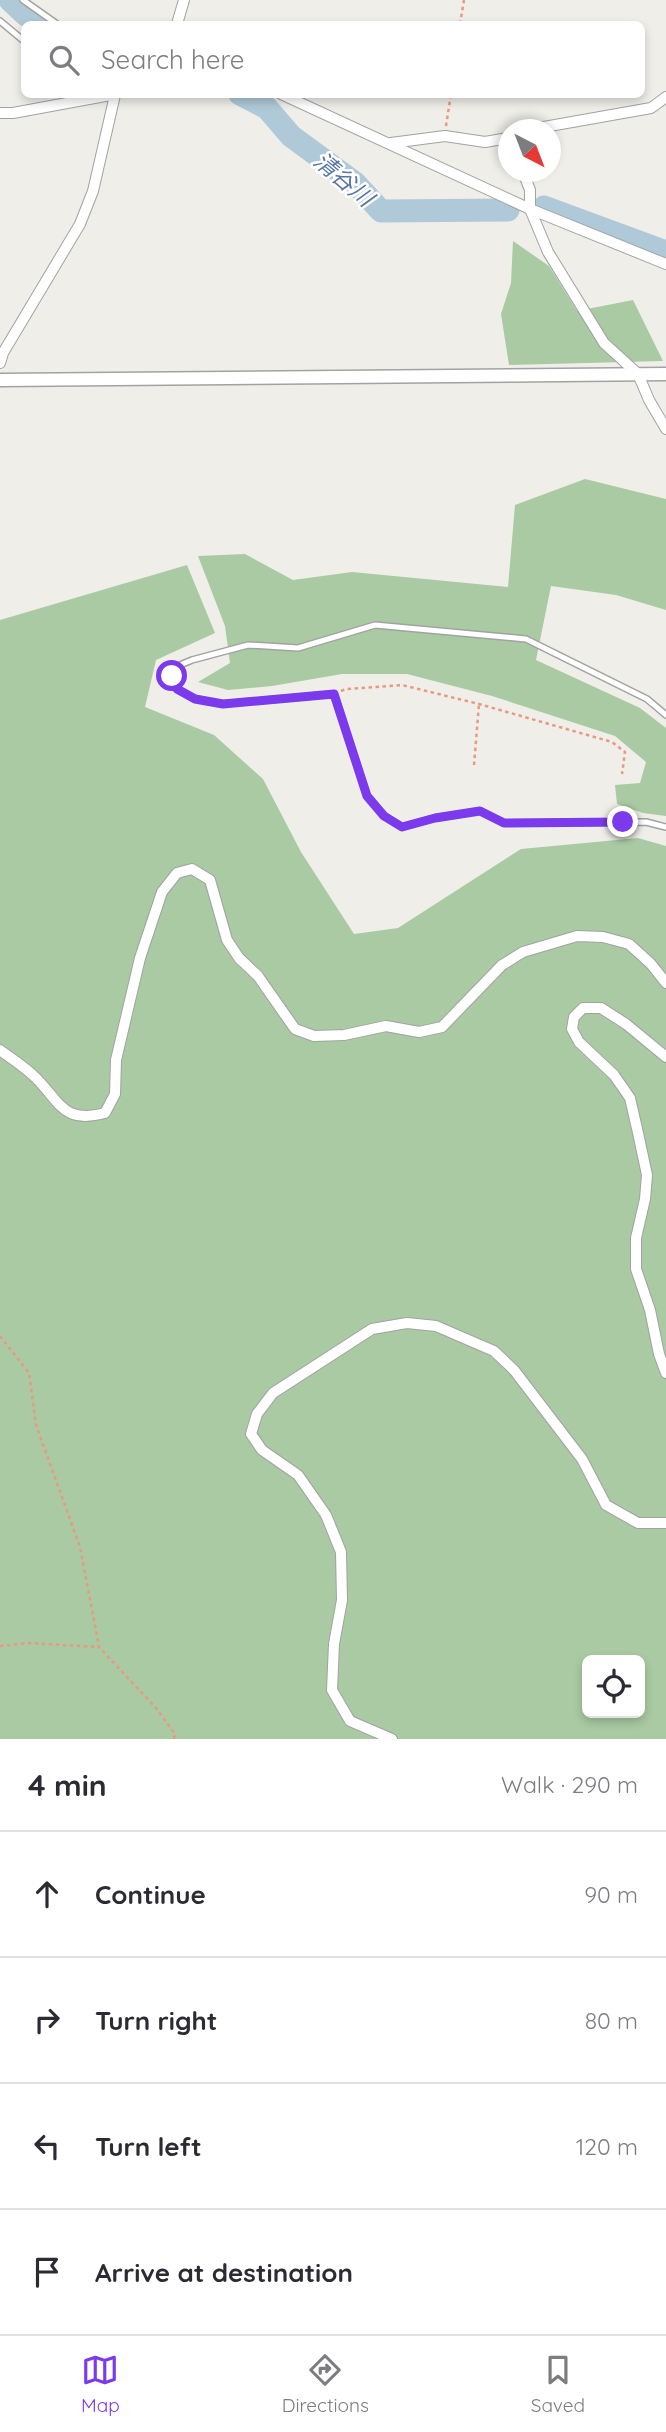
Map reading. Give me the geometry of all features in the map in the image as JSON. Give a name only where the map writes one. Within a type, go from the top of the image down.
[{"type":"street","points":[[178,21],[184,0]]},
{"type":"street","points":[[561,124],[651,108],[666,97]]},
{"type":"street","points":[[0,363],[3,353],[80,224],[93,191],[114,98]]},
{"type":"street","points":[[290,98],[530,209],[666,264]]},
{"type":"street","points":[[0,113],[13,113],[65,99]]},
{"type":"street","points":[[389,143],[445,136],[485,142],[498,140]]},
{"type":"street","points":[[527,182],[530,190],[530,209],[548,252],[604,343],[638,373],[649,400],[666,429]]},
{"type":"street","points":[[0,380],[666,374]]},
{"type":"street","points":[[0,1050],[35,1077],[61,1108],[86,1118],[105,1113],[116,1094],[116,1060],[140,958],[162,892],[177,873],[192,869],[210,880],[228,940],[239,958],[258,976],[295,1029],[314,1036],[344,1035],[386,1026],[419,1032],[442,1027],[502,965],[548,943],[577,936],[603,937],[629,944],[666,983]]},
{"type":"street","points":[[666,1057],[626,1024],[601,1008],[583,1008],[574,1017],[572,1029],[579,1042],[614,1075],[630,1098],[647,1175],[645,1199],[636,1238],[636,1269],[650,1310],[666,1374]]},
{"type":"street","points":[[392,1739],[351,1721],[332,1690],[334,1644],[342,1600],[341,1552],[326,1515],[298,1475],[262,1450],[251,1434],[257,1414],[274,1393],[372,1329],[407,1323],[436,1326],[494,1351],[513,1370],[582,1460],[606,1504],[638,1523],[666,1523]]},
{"type":"lane","points":[[23,0],[53,21]]},
{"type":"lane","points":[[0,21],[21,38]]},
{"type":"lane","points":[[666,715],[647,699],[526,639],[375,625],[298,648],[248,645],[192,660],[180,665],[172,676],[177,689],[195,699],[223,704],[334,694],[367,796],[384,816],[402,827],[435,818],[480,811],[504,823],[646,822],[666,827]]},
{"type":"path","points":[[460,21],[464,0]]},
{"type":"path","points":[[445,136],[450,98]]},
{"type":"path","points":[[334,694],[346,689],[402,685],[479,704],[612,742],[625,752],[622,774]]},
{"type":"path","points":[[474,765],[479,704]]},
{"type":"path","points":[[0,1336],[29,1373],[36,1425],[80,1547],[99,1647],[156,1708],[175,1734],[174,1739]]},
{"type":"path","points":[[0,1646],[29,1643],[99,1647]]},
{"type":"green space","points":[[513,241],[549,266],[577,311],[633,300],[663,361],[509,365],[501,314],[511,283]]},
{"type":"green space","points":[[585,479],[666,499],[666,610],[616,595],[551,586],[536,660],[640,708],[666,728],[666,816],[643,813],[617,804],[615,785],[640,783],[646,762],[615,736],[492,696],[407,674],[342,674],[272,686],[228,690],[198,682],[230,663],[225,626],[198,556],[245,554],[293,580],[352,572],[508,587],[515,505]]},
{"type":"green space","points":[[187,565],[215,633],[156,660],[145,707],[214,735],[263,779],[301,852],[354,934],[398,928],[521,849],[638,838],[666,846],[666,1739],[0,1739],[0,620]]},
{"type":"waterway","name":"清谷川","points":[[10,0],[36,21]]},
{"type":"waterway","name":"清谷川","points":[[248,98],[267,108],[291,136],[355,183],[381,211],[508,210]]},
{"type":"waterway","name":"清谷川","points":[[544,207],[666,252]]},
{"type":"route","points":[[172,676],[177,689],[195,699],[223,704],[334,694],[367,796],[384,816],[402,827],[435,818],[480,811],[504,823],[623,822]]}]
